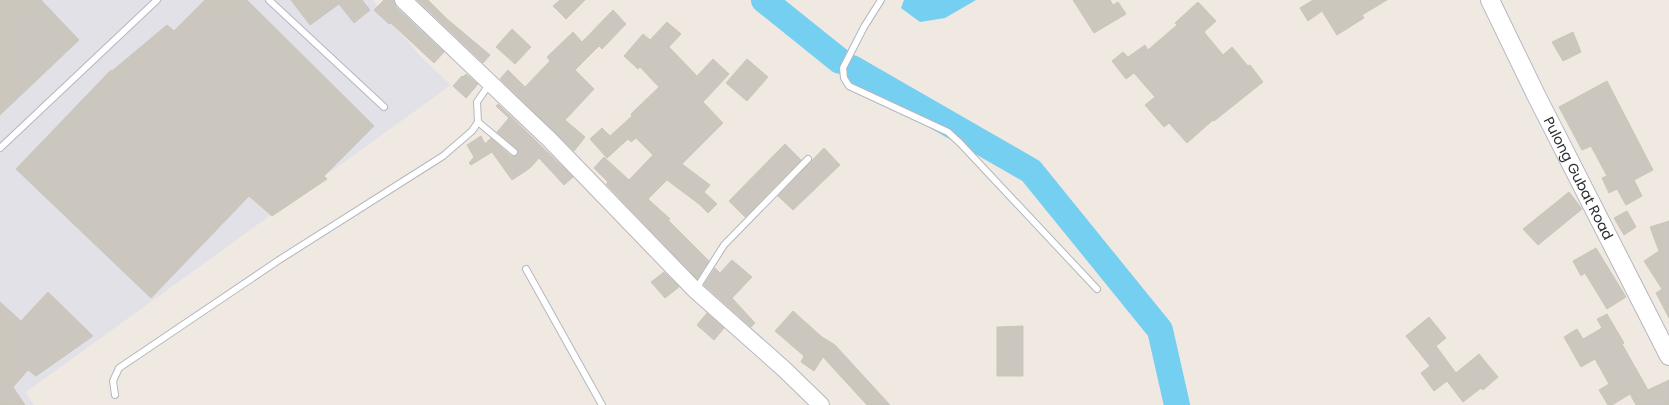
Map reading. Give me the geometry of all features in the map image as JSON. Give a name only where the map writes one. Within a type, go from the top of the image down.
[{"type":"main road","name":"Pulong Gubat Road","points":[[1490,0],[1536,95],[1669,356]]},
{"type":"street","points":[[403,0],[550,140],[695,290],[785,370],[821,405]]},
{"type":"lane","points":[[0,148],[157,0]]},
{"type":"lane","points":[[270,0],[384,107]]},
{"type":"lane","points":[[881,0],[864,27],[843,68],[844,78],[849,86],[948,132],[1097,289]]},
{"type":"lane","points":[[115,396],[113,380],[119,368],[279,260],[443,156],[472,131],[478,122],[477,102],[490,83]]},
{"type":"lane","points":[[478,122],[514,152]]},
{"type":"lane","points":[[695,290],[724,245],[808,159]]},
{"type":"lane","points":[[526,269],[601,403],[593,405]]},
{"type":"shaded area","points":[[0,0],[373,0],[421,57],[451,85],[26,392],[34,405],[0,405]]},
{"type":"water","points":[[904,0],[976,0],[945,18],[920,22],[901,8]]},
{"type":"building","points":[[0,0],[41,0],[79,40],[0,115]]},
{"type":"building","points":[[205,0],[247,0],[374,126],[324,176],[327,179],[272,216],[249,196],[151,298],[16,169],[111,70],[112,71],[167,25],[174,31]]},
{"type":"building","points":[[291,0],[362,0],[370,10],[354,23],[339,4],[310,25]]},
{"type":"building","points":[[384,0],[394,0],[396,7],[444,52],[434,63],[391,23],[389,24],[374,10]]},
{"type":"building","points":[[417,0],[428,0],[447,19],[490,55],[483,63]]},
{"type":"building","points":[[560,0],[585,0],[566,19],[553,6]]},
{"type":"building","points":[[1073,0],[1110,0],[1113,5],[1118,2],[1126,14],[1094,33]]},
{"type":"building","points":[[1313,0],[1387,0],[1362,15],[1364,18],[1337,35],[1322,11],[1308,21],[1300,8]]},
{"type":"building","points":[[1198,2],[1216,21],[1204,32],[1223,55],[1232,47],[1248,66],[1250,65],[1263,82],[1214,121],[1213,120],[1187,143],[1169,123],[1164,127],[1145,105],[1155,97],[1134,73],[1126,79],[1112,61],[1123,52],[1128,57],[1145,45],[1148,50],[1177,25],[1175,23]]},
{"type":"building","points":[[613,10],[626,24],[602,49],[599,46],[575,70],[594,89],[565,120],[585,137],[574,151],[500,79],[508,70],[525,87],[550,61],[547,57],[573,32],[582,42]]},
{"type":"building","points":[[667,22],[681,34],[669,47],[697,76],[713,59],[729,74],[703,102],[723,123],[682,164],[710,185],[704,192],[717,204],[708,213],[699,204],[667,180],[648,199],[670,219],[668,220],[709,261],[697,279],[606,184],[608,182],[594,168],[604,157],[629,180],[653,155],[636,138],[631,142],[628,139],[607,158],[590,139],[602,128],[610,136],[632,116],[631,114],[659,87],[640,67],[638,69],[624,56],[643,34],[650,40]]},
{"type":"building","points":[[512,29],[531,47],[515,64],[496,47]]},
{"type":"building","points":[[1573,32],[1581,52],[1563,61],[1552,42]]},
{"type":"building","points":[[747,59],[768,77],[747,101],[726,83]]},
{"type":"building","points":[[466,74],[478,84],[466,98],[453,86],[462,76],[463,77]]},
{"type":"building","points":[[1607,81],[1653,170],[1634,180],[1642,196],[1626,205],[1617,189],[1609,193],[1602,178],[1607,176],[1591,146],[1582,150],[1559,107]]},
{"type":"building","points":[[498,104],[573,177],[564,185],[539,158],[530,168],[512,180],[492,152],[471,165],[469,163],[474,157],[467,145],[481,136],[485,144],[491,138],[511,156],[518,155],[517,149],[497,132],[509,118],[496,106]]},
{"type":"building","points":[[785,144],[801,160],[745,217],[729,201]]},
{"type":"building","points":[[824,148],[840,165],[793,210],[778,196]]},
{"type":"building","points":[[1569,192],[1582,209],[1538,245],[1523,229]]},
{"type":"building","points":[[1627,211],[1636,227],[1624,235],[1614,218]]},
{"type":"building","points":[[1669,221],[1669,318],[1656,293],[1662,289],[1644,261],[1659,251],[1650,227]]},
{"type":"building","points":[[1596,248],[1626,297],[1607,309],[1585,273],[1581,276],[1573,261]]},
{"type":"building","points":[[732,260],[752,277],[732,298],[755,323],[751,327],[704,285],[715,268],[720,273]]},
{"type":"building","points":[[664,272],[679,287],[665,298],[651,282]]},
{"type":"building","points":[[48,292],[93,336],[36,376],[28,370],[13,387],[25,405],[0,405],[0,302],[21,321]]},
{"type":"building","points":[[793,311],[822,337],[835,345],[890,405],[867,405],[823,357],[814,371],[801,362],[804,356],[775,331]]},
{"type":"building","points":[[707,313],[724,328],[714,340],[697,325]]},
{"type":"building","points":[[1607,314],[1648,390],[1669,380],[1669,405],[1636,405],[1630,394],[1612,405],[1608,405],[1599,390],[1609,384],[1595,359],[1581,367],[1564,337],[1577,329],[1583,339],[1602,328],[1597,319]]},
{"type":"building","points":[[1429,317],[1446,338],[1436,346],[1456,373],[1479,354],[1498,377],[1483,390],[1481,388],[1463,402],[1447,381],[1434,391],[1421,373],[1430,366],[1406,336]]},
{"type":"building","points":[[1023,326],[1023,376],[997,376],[997,327]]},
{"type":"waterway","points":[[764,0],[840,61]]},
{"type":"waterway","points":[[852,68],[1031,171],[1160,330],[1177,405]]}]
